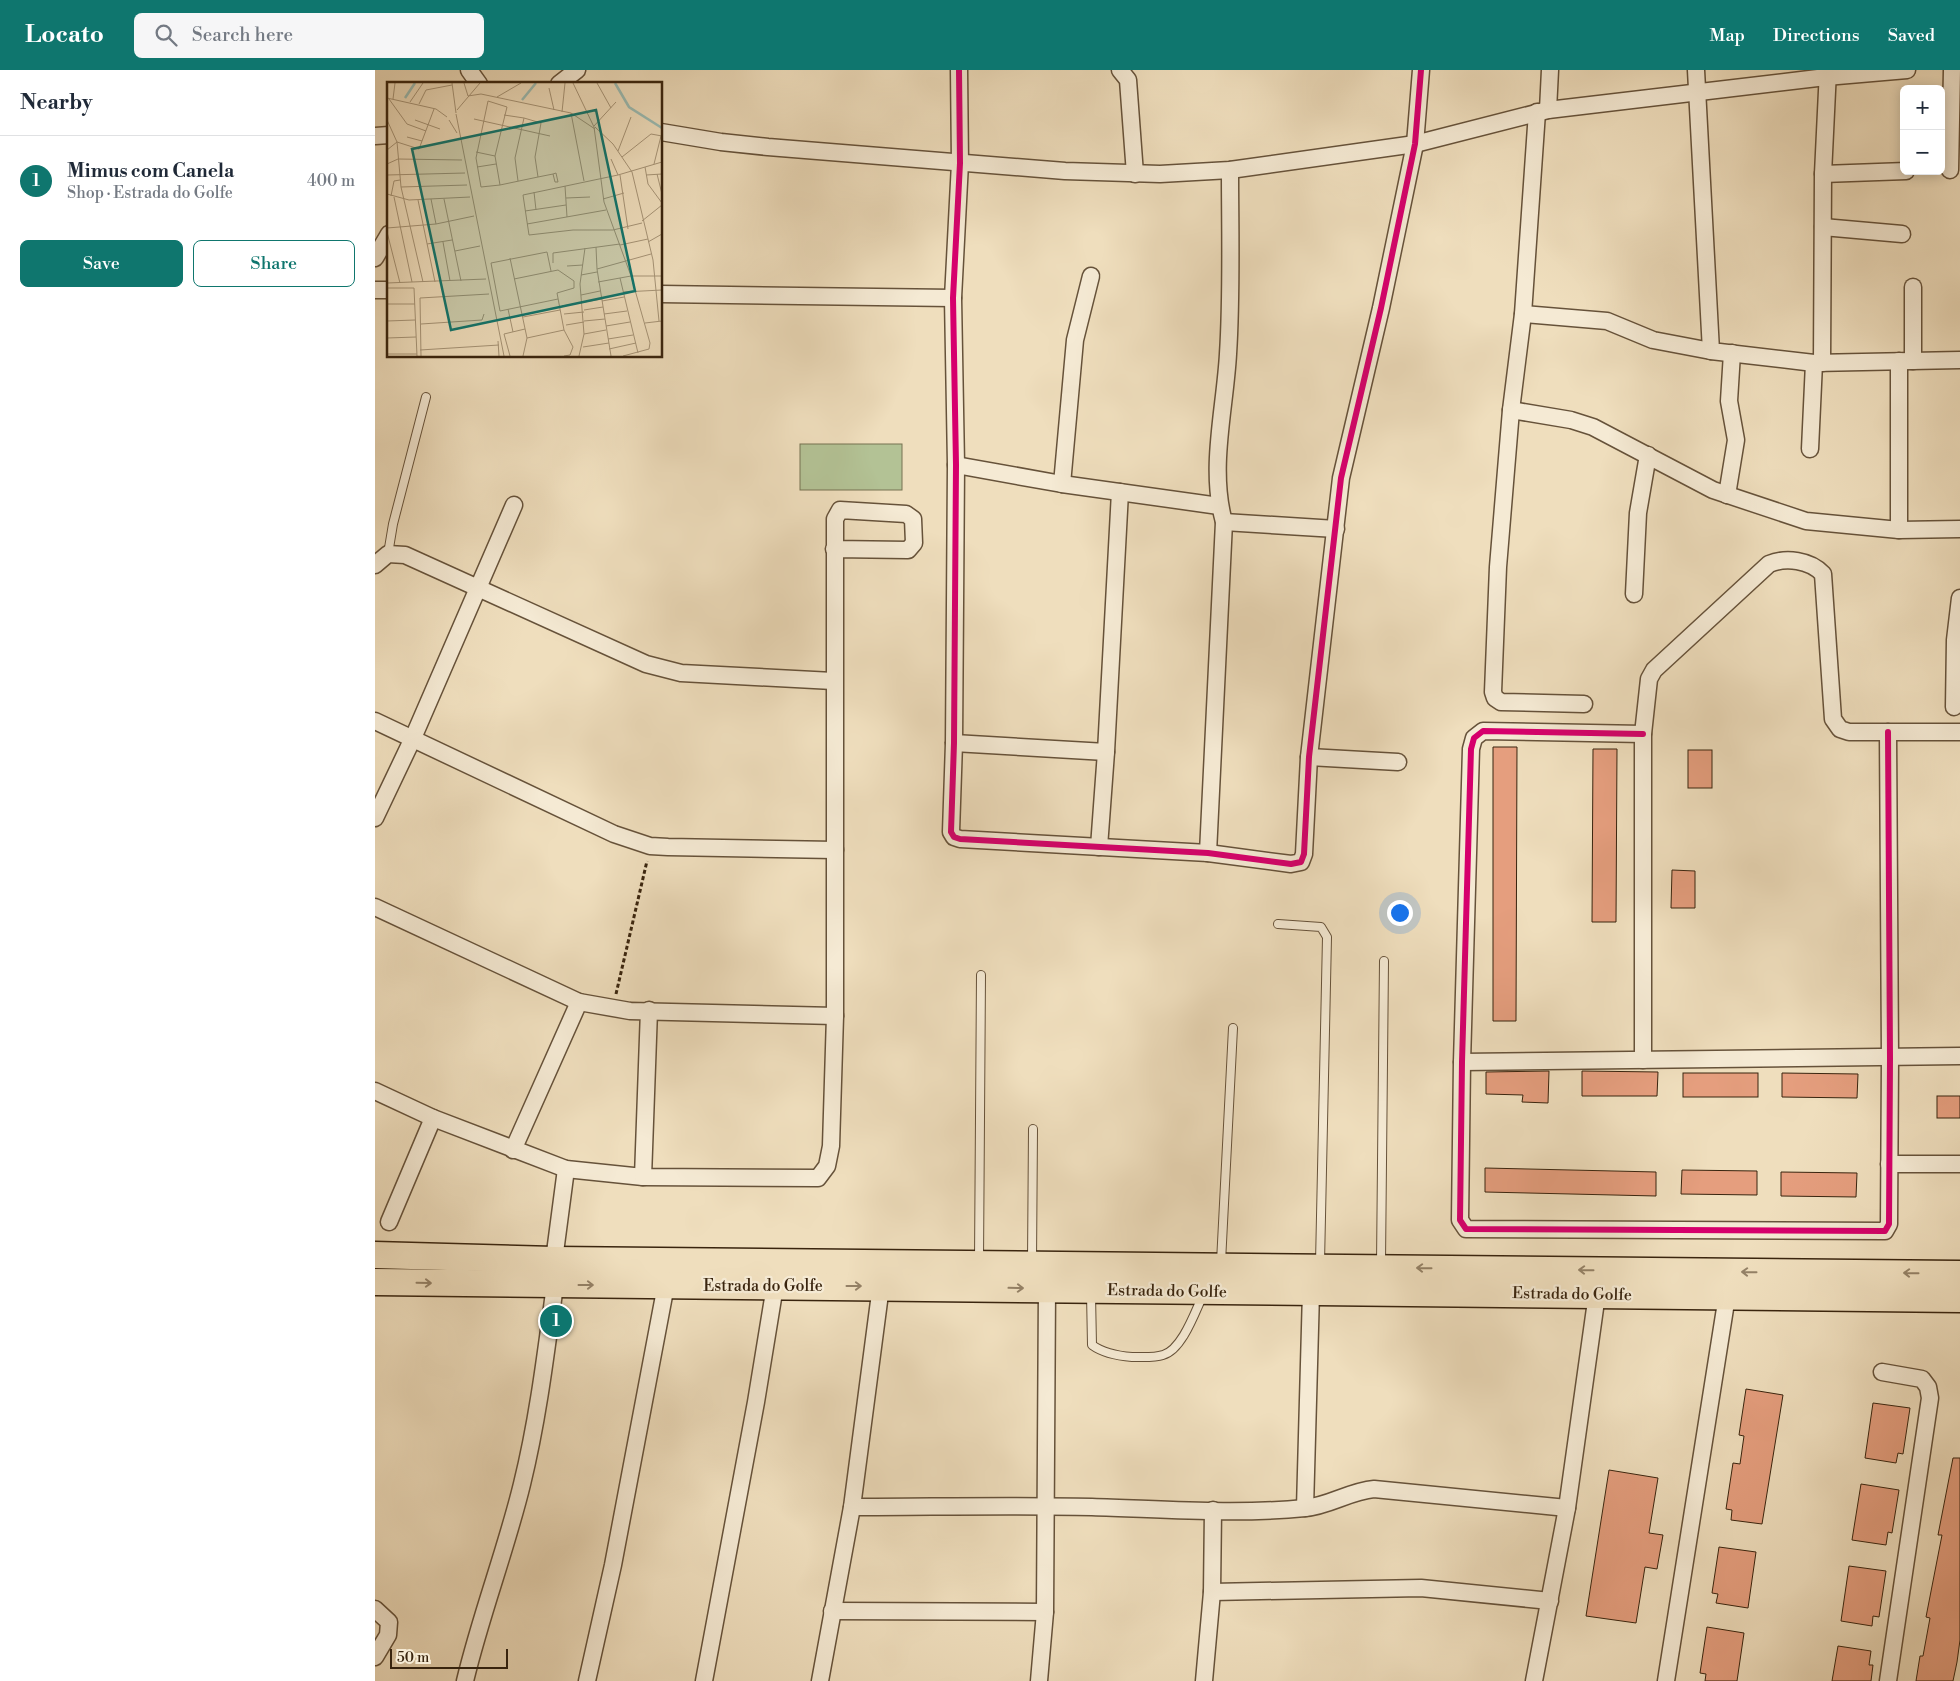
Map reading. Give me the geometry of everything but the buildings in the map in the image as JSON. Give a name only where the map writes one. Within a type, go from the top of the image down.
[{"type":"highway","name":"Estrada do Golfe","points":[[375,1255],[666,1285],[1960,1299]]},
{"type":"highway","name":"Estrada do Golfe","points":[[375,1282],[554,1273],[979,1265],[1960,1274]]},
{"type":"street","points":[[469,70],[478,82]]},
{"type":"street","points":[[562,82],[577,70]]},
{"type":"street","points":[[959,70],[960,163],[953,298],[956,465],[954,743],[951,832],[954,837],[960,839],[1208,854],[1291,864],[1301,862],[1304,854],[1309,757],[1341,478],[1381,308],[1415,144],[1421,70]]},
{"type":"street","points":[[1120,70],[1128,80],[1135,174]]},
{"type":"street","points":[[1550,70],[1542,111],[1523,314],[1511,410],[1498,567],[1493,692],[1495,698],[1501,702],[1584,704]]},
{"type":"street","points":[[1696,70],[1711,351]]},
{"type":"street","points":[[663,132],[731,143],[960,163],[1135,174],[1230,170],[1415,144],[1542,111],[1827,73],[1907,70]]},
{"type":"street","points":[[1950,170],[1952,70]]},
{"type":"street","points":[[1810,449],[1818,363],[1827,73]]},
{"type":"street","points":[[1208,854],[1224,522],[1219,506],[1218,460],[1230,321],[1230,170]]},
{"type":"street","points":[[1823,174],[1900,171]]},
{"type":"street","points":[[1823,227],[1902,234]]},
{"type":"street","points":[[375,258],[387,237]]},
{"type":"street","points":[[1063,484],[1075,340],[1091,276]]},
{"type":"street","points":[[1899,530],[1906,361],[1913,287]]},
{"type":"street","points":[[663,294],[953,298]]},
{"type":"street","points":[[1523,314],[1607,321],[1653,340],[1711,351],[1818,363],[1960,360]]},
{"type":"street","points":[[1727,495],[1737,440],[1729,401],[1732,353]]},
{"type":"street","points":[[1511,410],[1585,425],[1648,454],[1713,490],[1806,521],[1899,530],[1960,529]]},
{"type":"street","points":[[1634,594],[1638,512],[1648,454]]},
{"type":"street","points":[[956,465],[1063,484],[1219,506]]},
{"type":"street","points":[[1099,847],[1107,752],[1120,492]]},
{"type":"street","points":[[375,818],[413,738],[514,505]]},
{"type":"street","points":[[375,1091],[433,1118],[566,1169],[643,1178],[818,1178],[827,1166],[831,1146],[835,1016],[833,681],[834,549],[835,519],[840,510],[906,514],[913,519],[914,543],[908,550],[834,549]]},
{"type":"street","points":[[1224,522],[1336,529]]},
{"type":"street","points":[[375,565],[388,554],[405,555],[646,664],[662,669],[681,673],[833,681]]},
{"type":"street","points":[[1643,1060],[1643,734],[1649,679],[1654,670],[1769,564],[1778,560],[1806,562],[1816,567],[1823,574],[1833,719],[1840,729],[1849,732],[1960,732]]},
{"type":"street","points":[[1954,707],[1955,640],[1960,598]]},
{"type":"street","points":[[375,721],[614,834],[650,846],[835,850]]},
{"type":"street","points":[[1643,734],[1483,730],[1474,738],[1471,749],[1462,1062],[1460,1220],[1466,1229],[1885,1231],[1889,1224],[1890,1058],[1888,732]]},
{"type":"street","points":[[954,743],[1107,752]]},
{"type":"street","points":[[1309,757],[1398,762]]},
{"type":"street","points":[[375,906],[579,1002],[612,1009],[835,1016]]},
{"type":"street","points":[[513,1150],[579,1002]]},
{"type":"street","points":[[643,1178],[649,1010]]},
{"type":"street","points":[[1462,1062],[1960,1056]]},
{"type":"street","points":[[389,1222],[433,1118]]},
{"type":"street","points":[[1889,1164],[1960,1164]]},
{"type":"street","points":[[465,1681],[475,1636],[524,1477],[536,1424],[566,1169]]},
{"type":"street","points":[[587,1681],[613,1566],[666,1285]]},
{"type":"street","points":[[704,1681],[756,1402],[775,1286]]},
{"type":"street","points":[[820,1681],[852,1507],[881,1286]]},
{"type":"street","points":[[1039,1681],[1045,1612],[1047,1288]]},
{"type":"street","points":[[1305,1508],[1311,1292]]},
{"type":"street","points":[[1535,1681],[1567,1508],[1597,1294]]},
{"type":"street","points":[[1666,1681],[1727,1296]]},
{"type":"street","points":[[1882,1372],[1922,1379],[1928,1387],[1930,1398],[1888,1681]]},
{"type":"street","points":[[852,1507],[1046,1506],[1213,1510],[1305,1508],[1354,1495],[1363,1490],[1374,1489],[1567,1508]]},
{"type":"street","points":[[1204,1681],[1212,1592],[1213,1510]]},
{"type":"street","points":[[1212,1592],[1421,1588],[1550,1601]]},
{"type":"street","points":[[375,1609],[389,1622],[388,1635],[375,1658]]},
{"type":"street","points":[[832,1611],[1045,1612]]},
{"type":"lane","points":[[388,554],[393,524],[426,397]]},
{"type":"lane","points":[[1278,924],[1321,927],[1327,937],[1319,1268]]},
{"type":"lane","points":[[1381,1268],[1384,961]]},
{"type":"lane","points":[[979,1265],[981,975]]},
{"type":"lane","points":[[1221,1267],[1233,1028]]},
{"type":"lane","points":[[1032,1265],[1033,1129]]},
{"type":"lane","points":[[1091,1289],[1092,1345],[1119,1356],[1142,1358],[1165,1355],[1178,1344],[1189,1326],[1204,1292]]},
{"type":"path","points":[[612,1009],[650,846]]},
{"type":"green space","points":[[800,444],[902,444],[902,490],[800,490]]},
{"type":"cycle path","points":[[959,70],[960,163],[953,298],[956,465],[954,743],[951,832],[954,837],[960,839],[1208,853],[1291,864],[1301,862],[1304,854],[1309,757],[1341,478],[1381,308],[1415,144],[1421,70]]},
{"type":"cycle path","points":[[1643,734],[1483,731],[1474,738],[1471,749],[1462,1062],[1460,1220],[1466,1229],[1885,1231],[1889,1224],[1890,1058],[1888,732]]},
{"type":"place","name":"Mimus com Canela","points":[[556,1321]]}]
